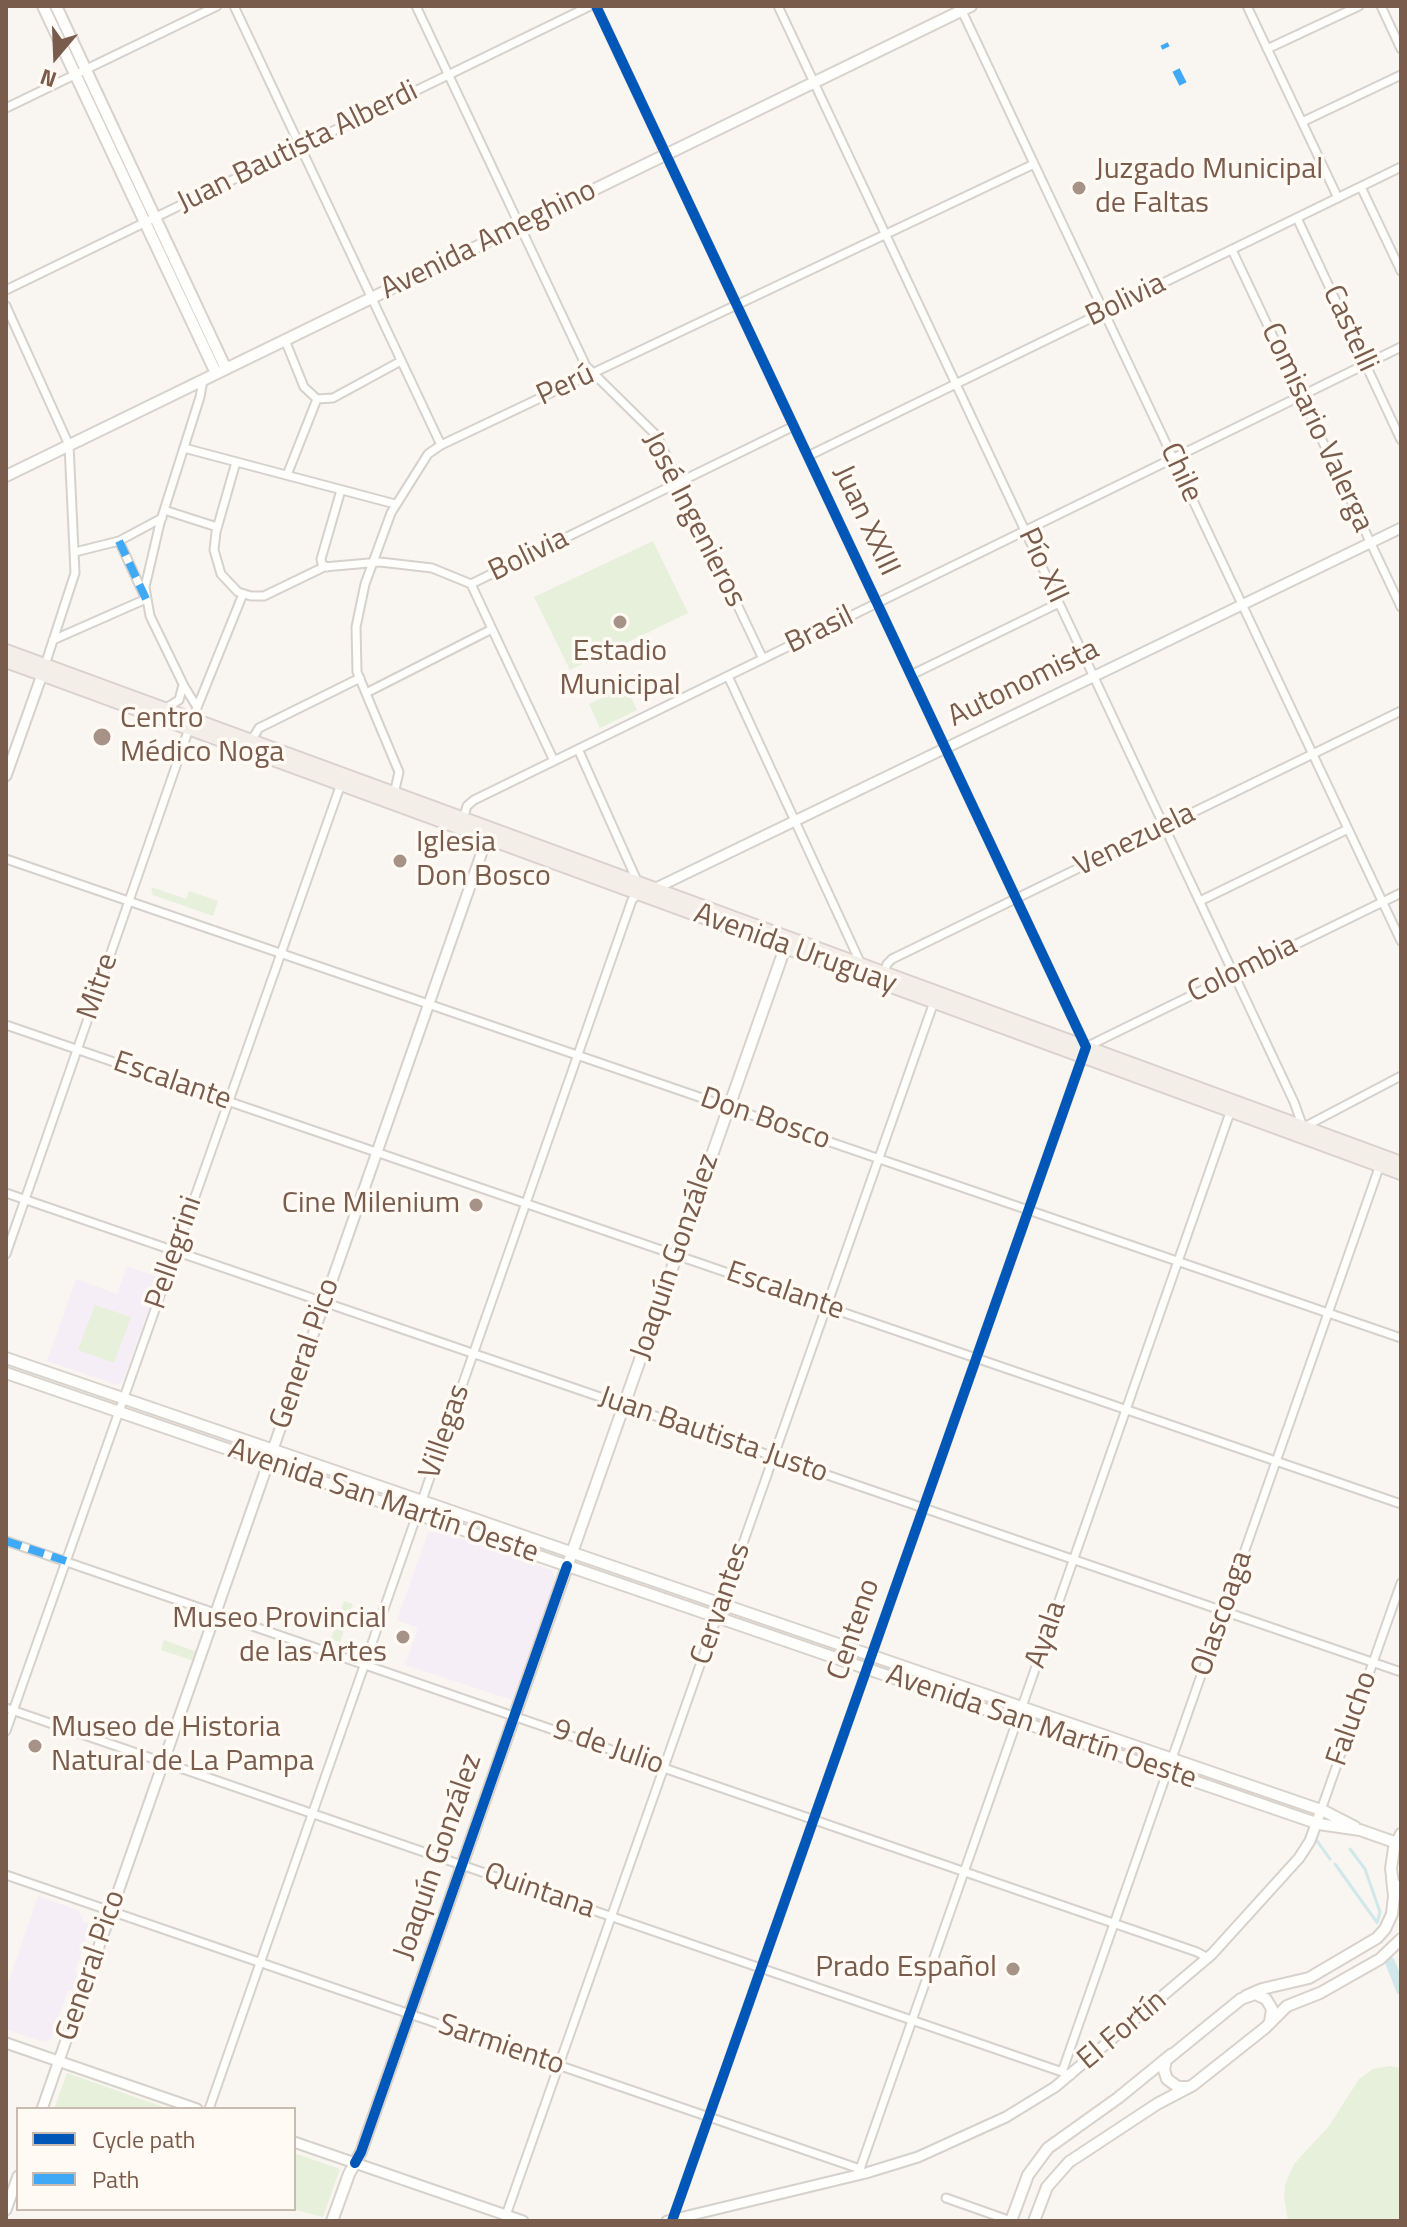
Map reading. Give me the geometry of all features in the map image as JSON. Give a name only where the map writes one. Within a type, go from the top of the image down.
[{"type":"main road","points":[[43,6],[81,72]]},
{"type":"main road","points":[[56,6],[81,72],[221,371]]},
{"type":"main road","name":"Avenida Ameghino","points":[[6,476],[964,8]]},
{"type":"main road","points":[[6,651],[43,670],[193,718]]},
{"type":"main road","points":[[6,661],[193,718]]},
{"type":"main road","name":"Avenida Uruguay","points":[[193,718],[371,795],[488,833],[1302,1131],[1382,1161],[1401,1173]]},
{"type":"main road","name":"Avenida Uruguay","points":[[193,718],[342,780],[394,794],[463,819],[488,833]]},
{"type":"main road","points":[[371,795],[390,797],[394,794]]},
{"type":"main road","name":"Avenida Uruguay","points":[[638,888],[655,889],[787,943]]},
{"type":"main road","name":"Joaquín González","points":[[332,2221],[409,2014],[787,943]]},
{"type":"main road","name":"Avenida Uruguay","points":[[1382,1161],[1401,1163]]},
{"type":"main road","name":"Avenida San Martín Oeste","points":[[6,1358],[1321,1810],[1360,1830]]},
{"type":"main road","name":"Avenida San Martín Oeste","points":[[6,1373],[1316,1823],[1399,1838]]},
{"type":"main road","points":[[1011,2221],[1028,2175],[1048,2148],[1123,2095],[1246,1996],[1262,1989],[1305,1980],[1377,1938],[1388,1924],[1394,1902],[1391,1861],[1399,1838]]},
{"type":"main road","points":[[1392,1878],[1401,1893]]},
{"type":"main road","points":[[1034,2221],[1047,2187],[1064,2166],[1157,2104],[1193,2085],[1265,2028],[1287,2006],[1320,1993],[1366,1967],[1387,1954],[1401,1939]]},
{"type":"main road","points":[[1356,1951],[1366,1967]]},
{"type":"main road","points":[[1246,1996],[1258,1995],[1269,2004],[1272,2015],[1265,2028]]},
{"type":"main road","points":[[1172,2054],[1165,2067],[1167,2079],[1181,2088],[1193,2085]]},
{"type":"street","points":[[6,108],[217,6]]},
{"type":"street","points":[[234,6],[441,445]]},
{"type":"street","name":"José Ingenieros","points":[[416,6],[586,366],[657,436],[763,659]]},
{"type":"street","name":"Juan Bautista Alberdi","points":[[6,290],[593,6]]},
{"type":"street","name":"Juan XXIII","points":[[593,6],[911,675],[1084,1052]]},
{"type":"street","name":"Pío XII","points":[[778,6],[1294,1102],[1302,1131]]},
{"type":"street","points":[[1247,6],[1338,198]]},
{"type":"street","points":[[1267,49],[1340,10],[1359,6]]},
{"type":"street","points":[[1381,6],[1401,49]]},
{"type":"street","name":"Chile","points":[[964,8],[1034,164],[1401,941]]},
{"type":"street","points":[[1302,122],[1401,75]]},
{"type":"street","name":"Perú","points":[[394,794],[398,770],[360,678],[355,654],[356,627],[363,592],[395,504],[424,459],[441,445],[1034,164]]},
{"type":"street","name":"Bolivia","points":[[808,456],[1401,167]]},
{"type":"street","points":[[1361,187],[1401,271]]},
{"type":"street","name":"Castelli","points":[[1297,218],[1401,440]]},
{"type":"street","name":"Comisario Valerga","points":[[1232,250],[1401,607]]},
{"type":"street","points":[[6,306],[69,445],[75,552],[74,577],[6,776]]},
{"type":"street","points":[[285,340],[304,387],[317,399],[333,398],[401,361]]},
{"type":"street","name":"Brasil","points":[[463,819],[472,801],[1401,347]]},
{"type":"street","points":[[146,599],[146,575],[203,380]]},
{"type":"street","points":[[287,475],[317,399]]},
{"type":"street","name":"Bolivia","points":[[243,594],[256,597],[268,595],[327,567],[373,563],[424,566],[449,573],[471,584],[794,426]]},
{"type":"street","points":[[184,448],[395,504]]},
{"type":"street","points":[[193,718],[243,594],[227,582],[216,564],[214,550],[217,527],[236,462]]},
{"type":"street","points":[[327,567],[321,559],[341,490]]},
{"type":"street","points":[[75,552],[119,541],[163,514],[217,527]]},
{"type":"street","name":"Autonomista","points":[[655,889],[1401,528]]},
{"type":"street","points":[[119,541],[182,683],[193,718]]},
{"type":"street","points":[[471,584],[554,761]]},
{"type":"street","points":[[53,640],[146,599]]},
{"type":"street","points":[[911,675],[1059,603]]},
{"type":"street","points":[[366,693],[492,629]]},
{"type":"street","points":[[728,676],[864,971]]},
{"type":"street","points":[[251,741],[258,729],[360,678]]},
{"type":"street","points":[[156,706],[176,704],[182,696],[182,683]]},
{"type":"street","name":"Venezuela","points":[[882,977],[892,959],[1401,711]]},
{"type":"street","name":"Mitre","points":[[6,1254],[193,718]]},
{"type":"street","points":[[578,749],[638,888]]},
{"type":"street","name":"Pellegrini","points":[[6,1731],[10,1709],[66,1561],[342,780]]},
{"type":"street","points":[[1200,901],[1348,829]]},
{"type":"street","name":"General Pico","points":[[43,2107],[488,833]]},
{"type":"street","name":"Don Bosco","points":[[6,859],[1401,1338]]},
{"type":"street","name":"Villegas","points":[[210,2107],[638,888]]},
{"type":"street","name":"Colombia","points":[[1084,1052],[1401,893]]},
{"type":"street","name":"Cervantes","points":[[506,2215],[936,997]]},
{"type":"street","name":"Escalante","points":[[6,1025],[1401,1504]]},
{"type":"street","name":"Centeno","points":[[671,2221],[1084,1052]]},
{"type":"street","points":[[1302,1131],[1325,1113],[1401,1076]]},
{"type":"street","name":"Ayala","points":[[861,2172],[1232,1106]]},
{"type":"street","name":"Olascoaga","points":[[1067,2073],[1114,1923],[1382,1161]]},
{"type":"street","name":"Juan Bautista Justo","points":[[6,1193],[1401,1672]]},
{"type":"street","name":"9 de Julio","points":[[6,1541],[1208,1958]]},
{"type":"street","name":"Falucho","points":[[1321,1810],[1401,1583]]},
{"type":"street","name":"Quintana","points":[[10,1709],[1067,2073]]},
{"type":"street","name":"El Fortín","points":[[671,2221],[929,2153],[1014,2112],[1067,2073],[1208,1958],[1299,1858],[1308,1845],[1321,1810]]},
{"type":"street","name":"Sarmiento","points":[[6,1875],[861,2172]]},
{"type":"street","points":[[6,2043],[191,2107]]},
{"type":"street","points":[[296,2143],[523,2221]]},
{"type":"street","points":[[6,2210],[16,2182]]},
{"type":"street","points":[[946,2198],[1011,2221]]},
{"type":"shaded area","points":[[127,1266],[160,1278],[123,1382],[117,1385],[47,1361],[76,1279],[117,1294]]},
{"type":"shaded area","points":[[436,1530],[552,1570],[556,1580],[512,1700],[405,1665],[418,1628],[397,1620],[428,1533]]},
{"type":"shaded area","points":[[38,1896],[80,1911],[82,1921],[91,1924],[75,1971],[78,1973],[72,1991],[68,1990],[51,2039],[43,2042],[6,2029],[6,1989]]},
{"type":"green space","points":[[653,541],[688,613],[570,670],[534,597]]},
{"type":"green space","points":[[626,687],[637,710],[600,728],[589,704]]},
{"type":"green space","points":[[151,887],[186,899],[189,891],[218,901],[213,916],[153,895]]},
{"type":"green space","points":[[95,1305],[131,1317],[114,1363],[78,1350]]},
{"type":"green space","points":[[344,1601],[353,1604],[340,1642],[331,1639]]},
{"type":"green space","points":[[164,1640],[197,1652],[194,1661],[161,1650]]},
{"type":"green space","points":[[1401,2068],[1401,2221],[1288,2221],[1285,2185],[1294,2164],[1329,2126],[1359,2079],[1373,2069]]},
{"type":"green space","points":[[67,2073],[163,2107],[55,2107]]},
{"type":"green space","points":[[296,2154],[340,2169],[323,2217],[296,2210]]},
{"type":"waterway","points":[[1315,1838],[1330,1859]]},
{"type":"waterway","points":[[1350,1849],[1365,1869],[1380,1912],[1377,1923]]},
{"type":"waterway","points":[[1335,1864],[1376,1921]]},
{"type":"waterway","points":[[1390,1962],[1401,1990]]},
{"type":"marked path","points":[[1164,44],[1166,48]]},
{"type":"marked path","points":[[1176,70],[1183,84]]},
{"type":"marked path","points":[[119,541],[146,599]]},
{"type":"marked path","points":[[6,1541],[66,1561]]},
{"type":"cycle path","points":[[596,6],[1086,1047],[672,2221]]},
{"type":"cycle path","points":[[355,2163],[567,1566]]},
{"type":"place","name":"Juzgado Municipal de Faltas","points":[[1079,188]]},
{"type":"place","name":"Estadio Municipal","points":[[620,622]]},
{"type":"place","name":"Centro Médico Noga","points":[[102,737]]},
{"type":"place","name":"Iglesia Don Bosco","points":[[400,861]]},
{"type":"place","name":"Cine Milenium","points":[[476,1205]]},
{"type":"place","name":"Museo Provincial de las Artes","points":[[403,1637]]},
{"type":"place","name":"Museo de Historia Natural de La Pampa","points":[[35,1746]]},
{"type":"place","name":"Prado Español","points":[[1013,1969]]}]
